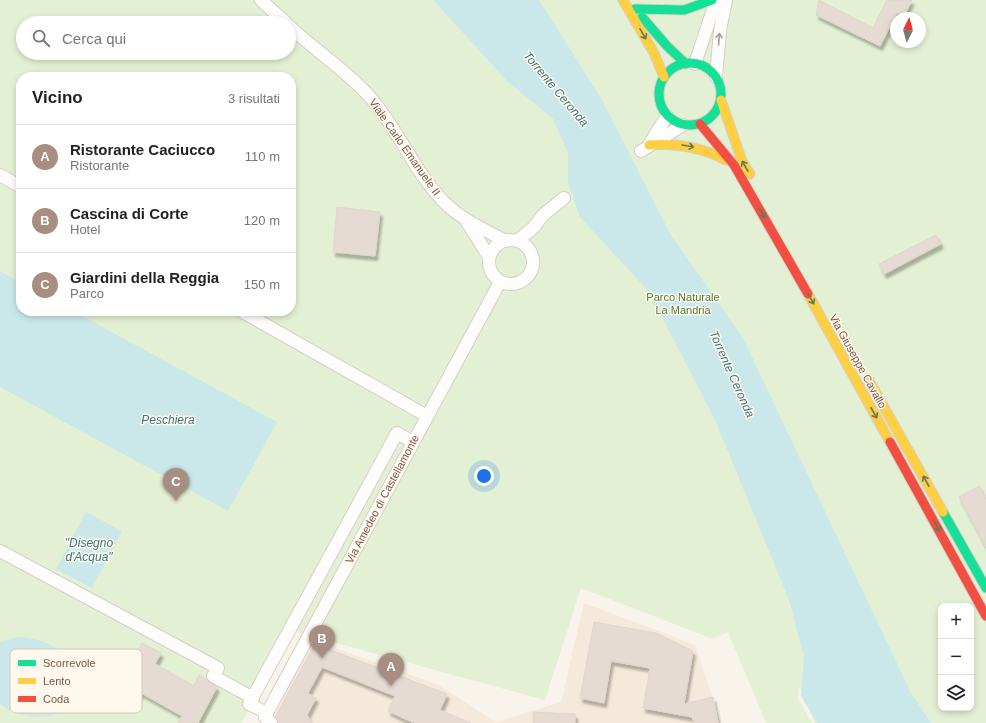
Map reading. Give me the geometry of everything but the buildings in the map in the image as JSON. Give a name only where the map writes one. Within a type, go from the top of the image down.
[{"type":"street","points":[[260,0],[278,16]]},
{"type":"street","points":[[623,0],[654,53],[664,77]]},
{"type":"street","points":[[628,0],[667,46],[691,64],[711,71],[716,78],[720,84],[721,100],[742,161],[754,181]]},
{"type":"street","points":[[635,9],[684,10],[712,0]]},
{"type":"street","points":[[691,64],[716,0]]},
{"type":"street","points":[[716,78],[720,31],[726,0]]},
{"type":"street","name":"Viale Carlo Emanuele II","points":[[296,32],[359,86],[369,97],[380,110],[423,176],[442,200],[466,221],[489,257]]},
{"type":"street","points":[[683,125],[667,116],[659,97],[660,86],[664,77],[678,66],[691,64]]},
{"type":"street","points":[[645,148],[683,125],[700,124],[714,115],[721,100]]},
{"type":"street","points":[[645,148],[667,116]]},
{"type":"street","name":"Via Giuseppe Cavallo","points":[[700,124],[734,165],[792,265],[986,616]]},
{"type":"street","points":[[645,148],[672,144],[708,150],[734,165]]},
{"type":"street","points":[[0,175],[16,184]]},
{"type":"street","points":[[532,228],[528,249],[533,265],[527,278],[521,282],[510,285],[500,282],[490,271],[489,257],[495,247],[511,241],[532,228],[543,215],[564,198]]},
{"type":"street","name":"Viale Carlo Emanuele II","points":[[466,221],[511,241]]},
{"type":"street","points":[[511,241],[528,249]]},
{"type":"street","name":"Via Amedeo di Castellamonte","points":[[268,718],[286,679],[500,282]]},
{"type":"street","points":[[250,316],[427,416]]},
{"type":"street","name":"Via Giuseppe Cavallo","points":[[863,369],[986,588]]},
{"type":"street","points":[[268,718],[249,704],[252,698],[397,433],[413,442]]},
{"type":"street","points":[[0,551],[218,668],[213,676],[252,698]]},
{"type":"shaded area","points":[[584,603],[695,645],[721,723],[278,723],[273,720],[293,675],[312,640],[437,684],[496,722],[561,702]]},
{"type":"green space","name":"Parco Naturale La Mandria","points":[[0,0],[986,0],[986,723],[815,723],[799,686],[798,698],[812,723],[766,723],[728,632],[713,639],[581,588],[545,700],[289,630],[242,723],[0,723]]},
{"type":"water","name":"Torrente Ceronda","points":[[433,0],[539,0],[601,98],[671,235],[743,338],[911,693],[931,723],[817,723],[801,696],[804,656],[789,600],[715,420],[649,292],[580,217],[568,183],[568,153],[553,119],[508,82]]},
{"type":"water","name":"Peschiera","points":[[0,271],[16,280],[16,316],[82,316],[277,422],[228,511],[0,387]]},
{"type":"water","name":"\"Disegno d'Acqua\"","points":[[86,512],[122,531],[92,588],[56,569]]},
{"type":"water","points":[[18,637],[29,638],[51,645],[57,649],[10,649],[10,710],[0,704],[0,642]]},
{"type":"water","points":[[17,713],[58,713],[44,716]]},
{"type":"traffic: fast","points":[[635,9],[684,10],[712,0]]},
{"type":"traffic: fast","points":[[642,17],[667,46],[686,64]]},
{"type":"traffic: fast","points":[[690,63],[702,65],[712,72],[719,82],[721,94],[719,106],[712,116],[702,123],[690,125],[678,123],[668,116],[661,106],[659,94],[661,82],[668,72],[678,65],[690,63]]},
{"type":"traffic: fast","points":[[943,512],[986,588]]},
{"type":"traffic: slow","points":[[623,0],[654,53],[664,77]]},
{"type":"traffic: slow","points":[[721,100],[742,161],[750,174]]},
{"type":"traffic: slow","points":[[649,145],[679,145],[698,149],[726,160]]},
{"type":"traffic: slow","points":[[808,294],[890,442]]},
{"type":"traffic: slow","points":[[868,379],[943,512]]},
{"type":"traffic: jam","points":[[700,124],[734,165],[808,294]]},
{"type":"traffic: jam","points":[[890,442],[986,616]]},
{"type":"place","name":"Giardini della Reggia","points":[[176,501]]},
{"type":"place","name":"Cascina di Corte","points":[[322,658]]},
{"type":"place","name":"Ristorante Caciucco","points":[[391,686]]}]
